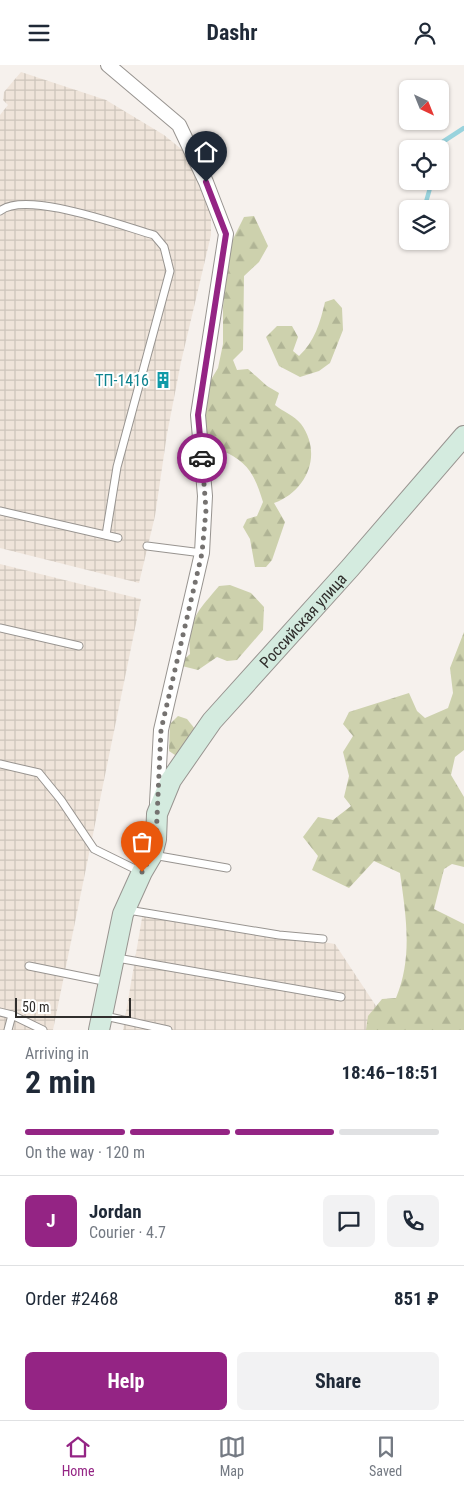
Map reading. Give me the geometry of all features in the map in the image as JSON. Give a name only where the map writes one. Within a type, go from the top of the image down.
[{"type":"street","points":[[100,1023],[125,909],[152,855],[156,839],[161,730],[202,553],[205,496],[198,415],[226,234],[206,182],[179,125],[108,65]]},
{"type":"street","name":"Российская улица","points":[[157,814],[171,780],[212,721],[350,568],[464,436]]},
{"type":"lane","points":[[0,211],[6,206],[56,206],[154,235],[164,247],[170,271],[117,467],[106,535]]},
{"type":"lane","points":[[0,511],[118,538]]},
{"type":"lane","points":[[147,546],[202,553]]},
{"type":"lane","points":[[0,628],[79,646]]},
{"type":"lane","points":[[0,764],[38,773],[61,800],[94,849],[142,872]]},
{"type":"lane","points":[[152,855],[227,868]]},
{"type":"lane","points":[[125,909],[279,935],[323,939]]},
{"type":"lane","points":[[114,957],[341,997]]},
{"type":"lane","points":[[29,966],[109,982]]},
{"type":"lane","points":[[0,1012],[12,1015],[43,1030]]},
{"type":"lane","points":[[8,1030],[12,1015]]},
{"type":"lane","points":[[100,1023],[168,1030]]},
{"type":"shaded area","points":[[21,72],[106,100],[164,135],[185,152],[211,211],[211,235],[181,362],[167,434],[155,516],[139,583],[0,548],[0,115],[8,105],[3,100],[4,92]]},
{"type":"shaded area","points":[[0,564],[141,599],[53,1030],[0,1030]]},
{"type":"shaded area","points":[[143,912],[335,944],[376,1006],[372,1030],[123,1030]]},
{"type":"green space","points":[[254,216],[268,246],[259,262],[244,276],[243,350],[233,360],[237,370],[248,369],[267,386],[279,393],[275,405],[301,424],[308,436],[311,447],[311,459],[303,481],[286,497],[274,503],[285,522],[272,560],[266,567],[255,567],[250,539],[243,527],[247,519],[257,516],[263,502],[257,484],[243,464],[220,450],[217,440],[210,439],[204,432],[206,388],[218,368],[223,344],[223,307],[229,247],[244,217]]},
{"type":"green space","points":[[334,299],[342,308],[343,330],[330,363],[319,371],[300,377],[279,366],[266,337],[277,326],[292,326],[298,337],[293,351],[299,356],[305,350],[316,331],[325,302]]},
{"type":"green space","points":[[230,585],[251,593],[264,607],[263,630],[237,660],[227,661],[217,657],[198,670],[178,665],[190,654],[192,624],[200,610],[219,586]]},
{"type":"green space","points":[[464,632],[464,750],[455,757],[451,775],[464,797],[464,867],[452,864],[444,869],[434,909],[464,924],[464,1030],[366,1030],[368,1016],[382,999],[396,998],[405,967],[407,936],[400,873],[374,861],[349,888],[312,870],[318,856],[303,837],[318,817],[333,820],[351,806],[344,797],[349,776],[343,752],[353,736],[343,724],[349,712],[409,693],[417,711],[425,718],[448,708],[453,693],[450,668]]},
{"type":"green space","points":[[178,716],[187,719],[195,729],[182,754],[175,755],[169,751],[170,724]]},
{"type":"waterway","points":[[446,140],[464,128]]},
{"type":"waterway","points":[[427,200],[429,190]]},
{"type":"way so far","points":[[142,872],[152,855],[156,839],[161,730],[202,553],[206,524],[202,458]]},
{"type":"place","name":"ТП-1416","points":[[163,380]]},
{"type":"route","points":[[202,458],[198,415],[226,234],[206,182]]}]
